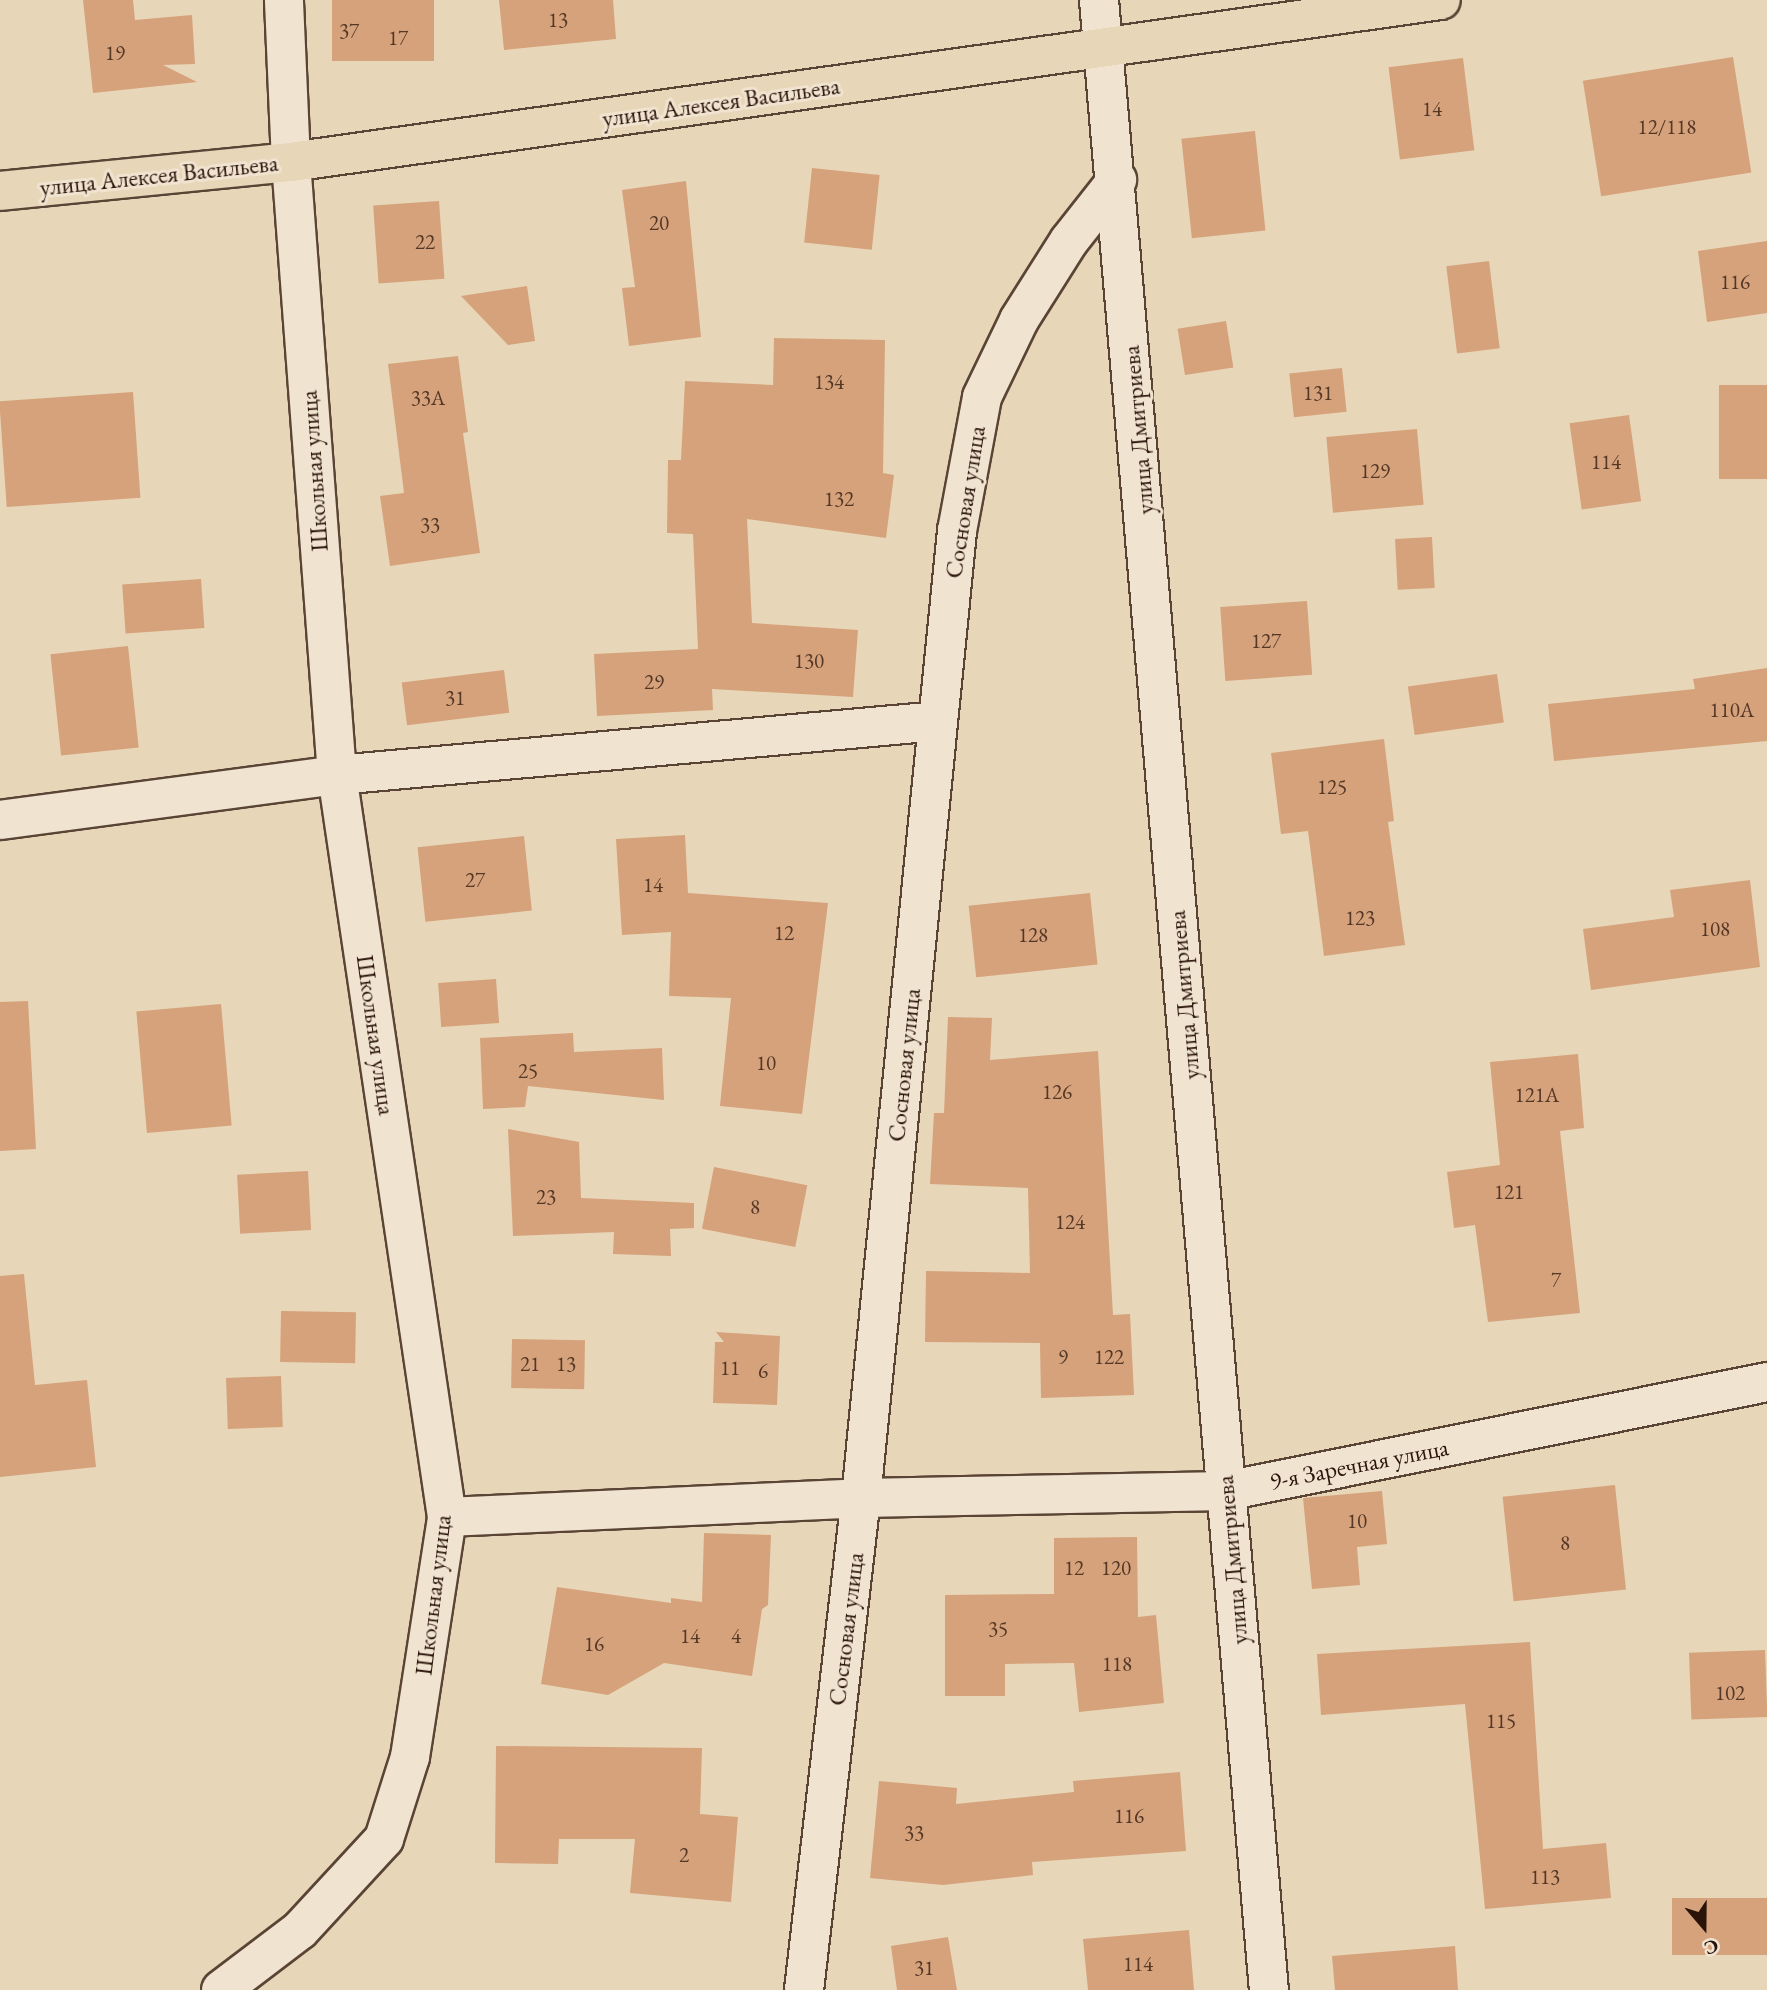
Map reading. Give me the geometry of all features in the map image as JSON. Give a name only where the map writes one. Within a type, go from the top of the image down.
[{"type":"main road","name":"улица Алексея Васильева","points":[[0,191],[291,162],[1103,50],[1441,0]]},
{"type":"street","name":"Школьная улица","points":[[221,1990],[300,1930],[384,1839],[410,1756],[447,1517],[337,775],[291,162],[284,0]]},
{"type":"street","name":"улица Дмитриева","points":[[1099,0],[1117,180],[1269,1990]]},
{"type":"street","name":"Сосновая улица","points":[[804,1990],[861,1498],[957,531],[982,397],[1026,309],[1069,241],[1117,180]]},
{"type":"street","points":[[0,820],[337,775],[937,721]]},
{"type":"street","name":"9-я Заречная улица","points":[[447,1517],[861,1498],[1226,1491],[1767,1382]]},
{"type":"building","points":[[83,0],[133,0],[135,20],[192,15],[195,64],[163,65],[197,82],[93,93]]},
{"type":"building","points":[[332,0],[434,0],[434,61],[332,61]]},
{"type":"building","points":[[499,0],[613,0],[616,39],[504,50]]},
{"type":"building","points":[[1733,57],[1751,173],[1601,196],[1583,81]]},
{"type":"building","points":[[1463,58],[1474,150],[1400,159],[1389,67]]},
{"type":"building","points":[[1255,131],[1265,230],[1192,238],[1181,139]]},
{"type":"building","points":[[812,168],[880,175],[872,250],[804,243]]},
{"type":"building","points":[[686,181],[701,337],[629,346],[622,288],[635,287],[622,190]]},
{"type":"building","points":[[439,201],[444,279],[379,283],[373,206]]},
{"type":"building","points":[[1767,241],[1767,313],[1707,322],[1698,251]]},
{"type":"building","points":[[1489,261],[1500,348],[1457,354],[1446,266]]},
{"type":"building","points":[[527,286],[535,341],[508,345],[461,296]]},
{"type":"building","points":[[1226,321],[1233,367],[1185,375],[1178,329]]},
{"type":"building","points":[[774,338],[885,340],[883,473],[894,475],[886,538],[747,519],[752,623],[858,630],[853,697],[712,689],[713,710],[597,716],[594,654],[698,649],[693,534],[667,533],[668,460],[681,460],[685,381],[773,385]]},
{"type":"building","points":[[458,356],[468,432],[463,433],[480,553],[390,566],[380,496],[404,493],[388,364]]},
{"type":"building","points":[[1342,368],[1347,412],[1294,417],[1289,374]]},
{"type":"building","points":[[1719,385],[1767,385],[1767,479],[1719,479]]},
{"type":"building","points":[[133,392],[140,498],[7,507],[0,401]]},
{"type":"building","points":[[1629,415],[1641,501],[1582,510],[1570,423]]},
{"type":"building","points":[[1417,429],[1424,505],[1333,513],[1326,437]]},
{"type":"building","points":[[1432,537],[1435,588],[1398,590],[1395,539]]},
{"type":"building","points":[[201,579],[204,628],[126,633],[122,585]]},
{"type":"building","points":[[1307,601],[1312,675],[1225,681],[1220,607]]},
{"type":"building","points":[[128,646],[139,747],[61,756],[50,654]]},
{"type":"building","points":[[1767,668],[1767,741],[1554,761],[1548,704],[1695,689],[1693,679]]},
{"type":"building","points":[[504,670],[509,713],[407,725],[402,683]]},
{"type":"building","points":[[1497,674],[1504,723],[1415,735],[1408,687]]},
{"type":"building","points":[[1384,739],[1394,821],[1388,822],[1405,945],[1324,956],[1308,831],[1281,834],[1271,753]]},
{"type":"building","points":[[685,835],[688,893],[828,903],[802,1114],[720,1106],[731,998],[669,996],[671,932],[622,935],[616,839]]},
{"type":"building","points":[[524,836],[532,911],[425,922],[418,847]]},
{"type":"building","points":[[1750,880],[1760,967],[1591,990],[1583,929],[1674,917],[1670,890]]},
{"type":"building","points":[[1090,893],[1098,965],[976,977],[969,906]]},
{"type":"building","points":[[496,979],[499,1023],[441,1027],[438,983]]},
{"type":"building","points":[[28,1001],[36,1149],[0,1151],[0,1002]]},
{"type":"building","points":[[221,1004],[232,1126],[147,1133],[136,1011]]},
{"type":"building","points":[[948,1017],[992,1018],[990,1060],[1098,1051],[1113,1315],[1130,1314],[1134,1395],[1041,1398],[1040,1343],[925,1342],[926,1271],[1030,1273],[1028,1188],[930,1184],[934,1113],[944,1113]]},
{"type":"building","points":[[573,1033],[574,1052],[662,1048],[664,1100],[528,1086],[525,1107],[483,1109],[480,1038]]},
{"type":"building","points":[[1578,1054],[1584,1128],[1560,1131],[1580,1313],[1488,1322],[1475,1225],[1454,1228],[1447,1172],[1500,1165],[1490,1062]]},
{"type":"building","points":[[508,1129],[579,1142],[581,1198],[694,1203],[694,1228],[670,1229],[671,1256],[613,1254],[614,1232],[513,1236]]},
{"type":"building","points":[[714,1167],[807,1185],[795,1247],[702,1229]]},
{"type":"building","points":[[308,1171],[311,1230],[240,1234],[237,1175]]},
{"type":"building","points":[[24,1274],[35,1385],[87,1380],[96,1467],[0,1477],[0,1276]]},
{"type":"building","points":[[281,1311],[356,1312],[355,1363],[280,1362]]},
{"type":"building","points":[[716,1332],[780,1336],[777,1405],[713,1403],[715,1342],[724,1342]]},
{"type":"building","points":[[512,1339],[585,1340],[584,1389],[511,1388]]},
{"type":"building","points":[[281,1376],[283,1427],[228,1429],[226,1378]]},
{"type":"building","points":[[1615,1485],[1626,1589],[1514,1601],[1503,1497]]},
{"type":"building","points":[[1382,1491],[1387,1544],[1357,1547],[1360,1585],[1312,1589],[1303,1498]]},
{"type":"building","points":[[704,1533],[771,1535],[768,1605],[762,1609],[752,1676],[664,1663],[608,1695],[541,1684],[557,1587],[671,1603],[671,1598],[702,1602]]},
{"type":"building","points":[[1137,1537],[1138,1617],[1156,1615],[1164,1703],[1079,1712],[1074,1663],[1005,1664],[1005,1696],[945,1696],[945,1595],[1054,1594],[1054,1538]]},
{"type":"building","points":[[1530,1642],[1543,1849],[1606,1843],[1611,1898],[1485,1909],[1465,1704],[1321,1715],[1317,1654]]},
{"type":"building","points":[[1765,1650],[1767,1717],[1691,1720],[1689,1653]]},
{"type":"building","points":[[496,1746],[702,1748],[700,1814],[738,1817],[731,1902],[630,1893],[635,1839],[559,1839],[558,1864],[495,1863]]},
{"type":"building","points":[[1180,1772],[1186,1851],[1032,1862],[1033,1875],[943,1885],[870,1878],[879,1781],[957,1788],[956,1804],[1074,1792],[1073,1781]]},
{"type":"building","points":[[1672,1898],[1767,1898],[1767,1955],[1672,1955]]},
{"type":"building","points":[[1189,1930],[1194,1990],[1088,1990],[1083,1939]]},
{"type":"building","points":[[948,1937],[957,1990],[897,1990],[891,1946]]},
{"type":"building","points":[[1455,1946],[1458,1990],[1335,1990],[1332,1956]]}]
